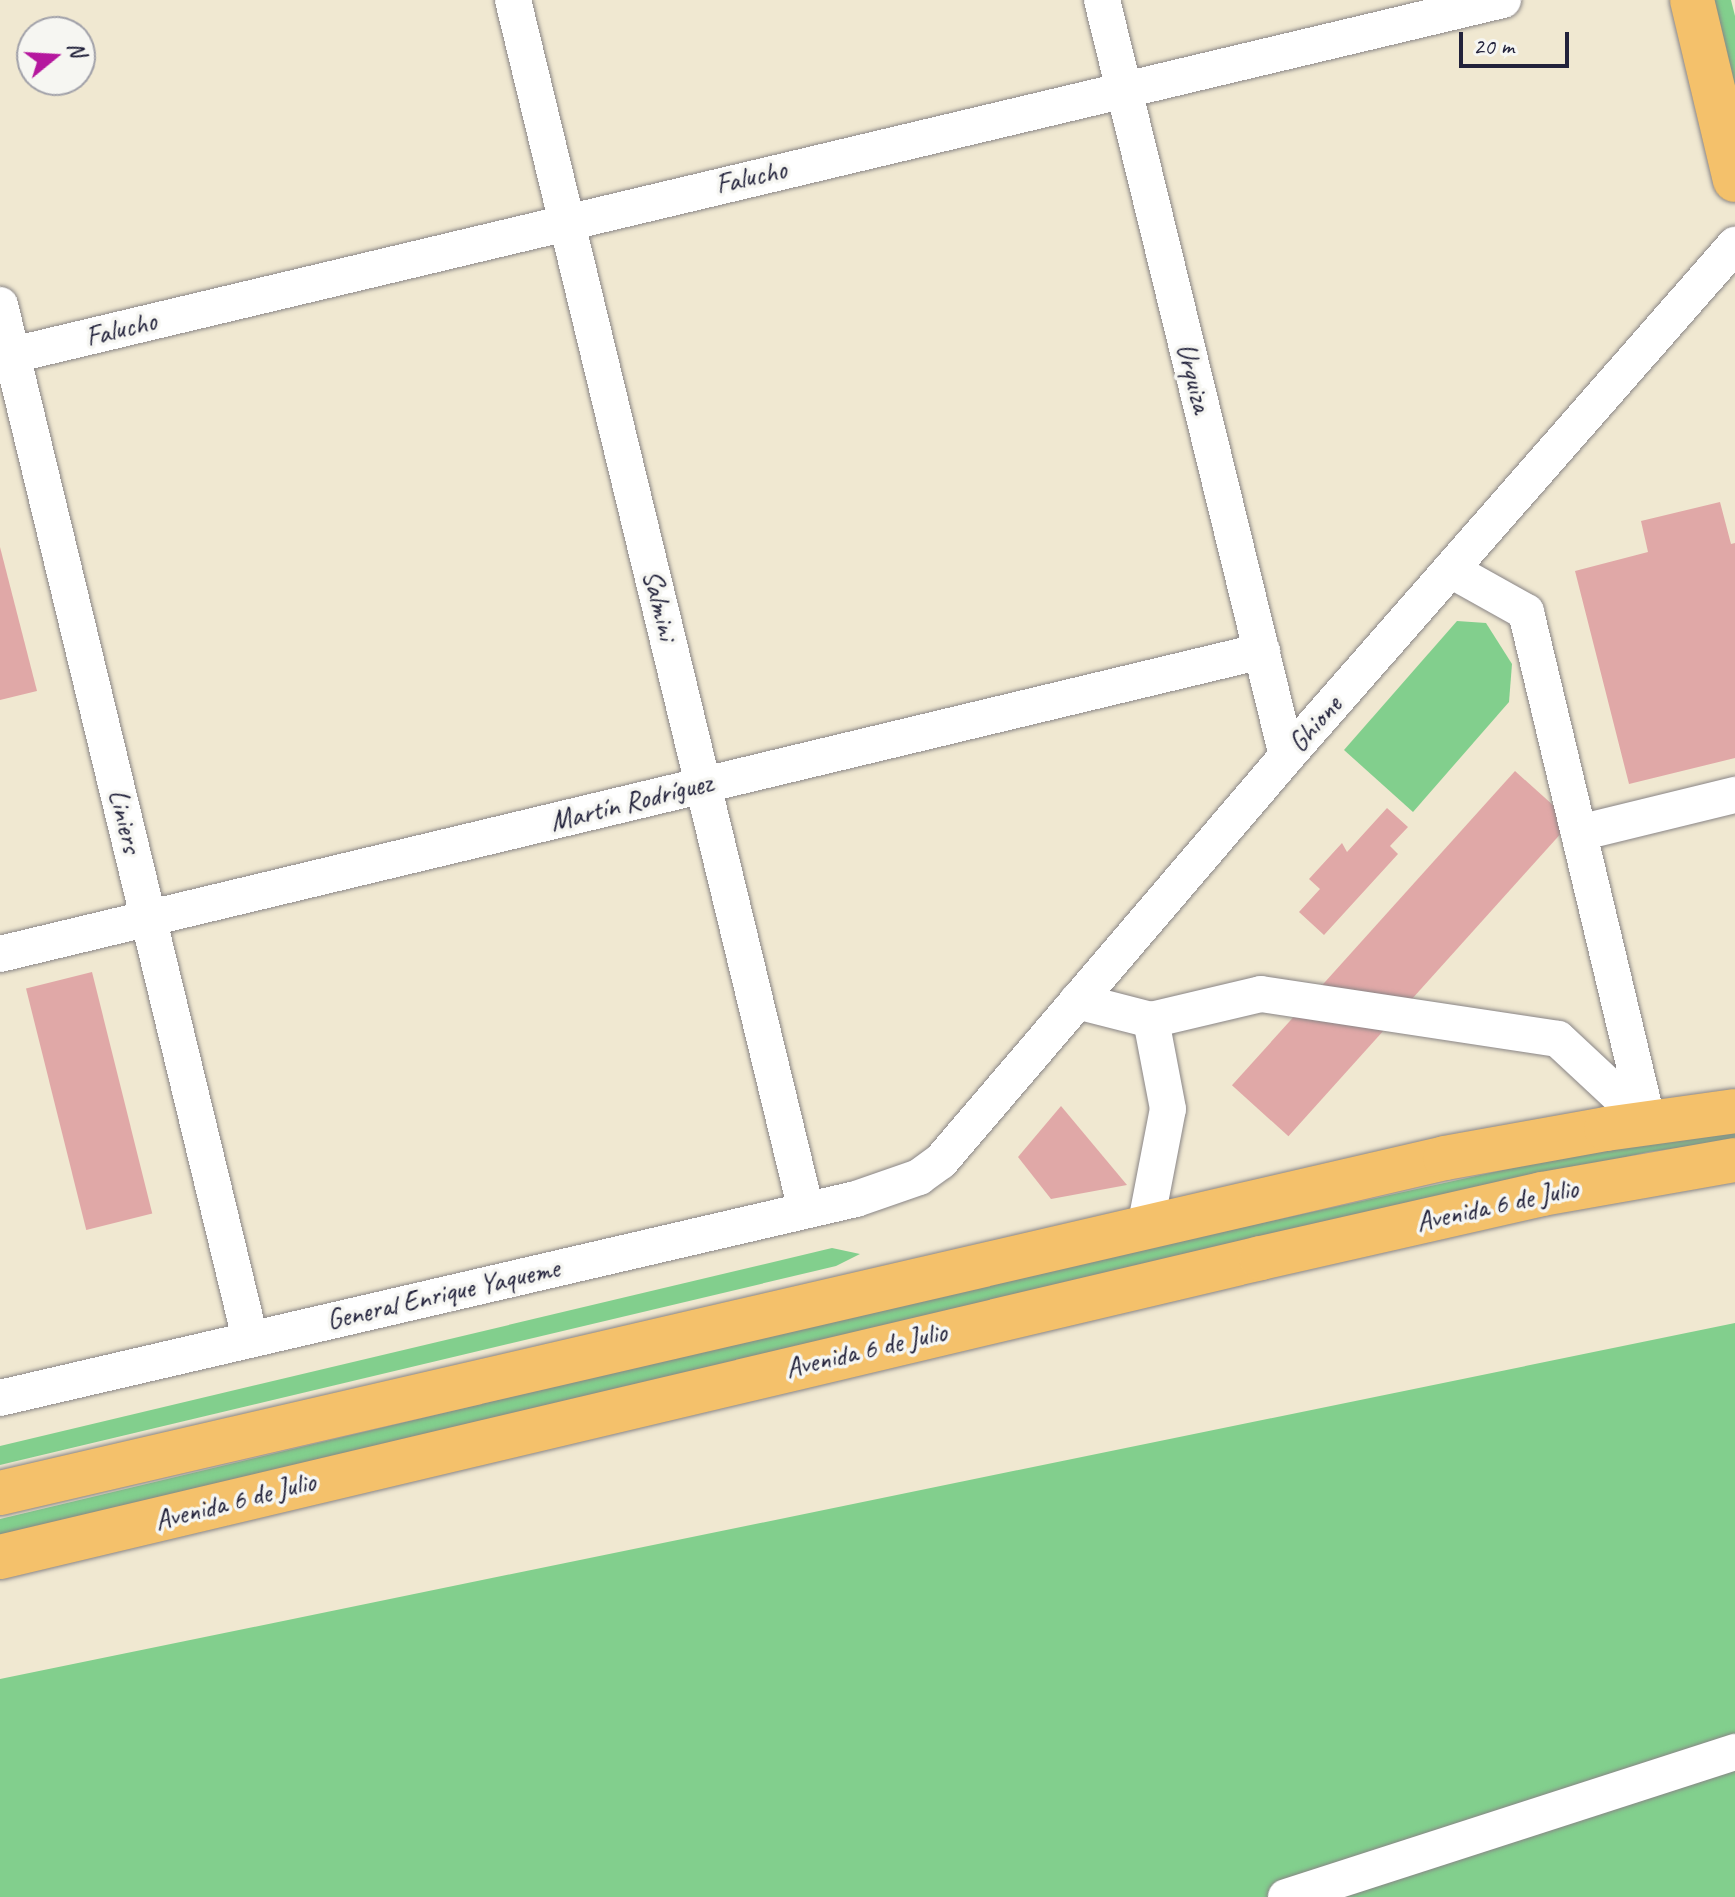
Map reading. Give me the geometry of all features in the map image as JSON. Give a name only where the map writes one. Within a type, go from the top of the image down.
[{"type":"main road","points":[[1692,0],[1735,180]]},
{"type":"main road","name":"Avenida 6 de Julio","points":[[0,1493],[1445,1158],[1735,1111]]},
{"type":"main road","name":"Avenida 6 de Julio","points":[[0,1557],[1246,1261],[1542,1194],[1735,1160]]},
{"type":"street","name":"Salmini","points":[[513,0],[806,1210]]},
{"type":"street","name":"Urquiza","points":[[1102,0],[1287,756]]},
{"type":"street","name":"Falucho","points":[[6,356],[1122,88],[1503,0]]},
{"type":"street","name":"Ghione","points":[[886,1189],[919,1177],[941,1161],[1287,756],[1735,245]]},
{"type":"street","name":"Liniers","points":[[0,305],[6,356],[250,1338]]},
{"type":"street","points":[[1451,570],[1526,612],[1648,1123]]},
{"type":"street","name":"Martín Rodríguez","points":[[0,954],[1262,651]]},
{"type":"street","points":[[1579,833],[1735,795]]},
{"type":"street","points":[[1077,1001],[1151,1020],[1261,994],[1558,1039],[1648,1123]]},
{"type":"street","points":[[1145,1228],[1168,1109],[1151,1020]]},
{"type":"street","name":"General Enrique Yaqueme","points":[[0,1398],[886,1189]]},
{"type":"street","points":[[1296,1895],[1735,1752]]},
{"type":"green space","points":[[1711,0],[1731,0],[1735,16],[1735,95]]},
{"type":"green space","points":[[1457,621],[1486,623],[1512,664],[1509,702],[1413,812],[1344,750]]},
{"type":"green space","points":[[1735,1129],[1735,1140],[1648,1152],[974,1305],[0,1539],[0,1519],[970,1287],[1645,1139]]},
{"type":"green space","points":[[832,1248],[860,1254],[836,1266],[0,1465],[0,1446]]},
{"type":"green space","points":[[1735,1323],[1735,1897],[0,1897],[0,1679]]},
{"type":"building","points":[[1720,502],[1731,544],[1735,543],[1735,758],[1629,784],[1575,571],[1648,552],[1641,521]]},
{"type":"building","points":[[0,547],[37,691],[0,700]]},
{"type":"building","points":[[1515,771],[1571,822],[1288,1136],[1232,1085]]},
{"type":"building","points":[[1387,808],[1408,827],[1390,846],[1398,854],[1324,935],[1299,912],[1320,889],[1309,879],[1342,843],[1347,852]]},
{"type":"building","points":[[92,972],[152,1214],[86,1230],[26,988]]},
{"type":"building","points":[[1061,1106],[1127,1185],[1051,1199],[1018,1157]]}]
